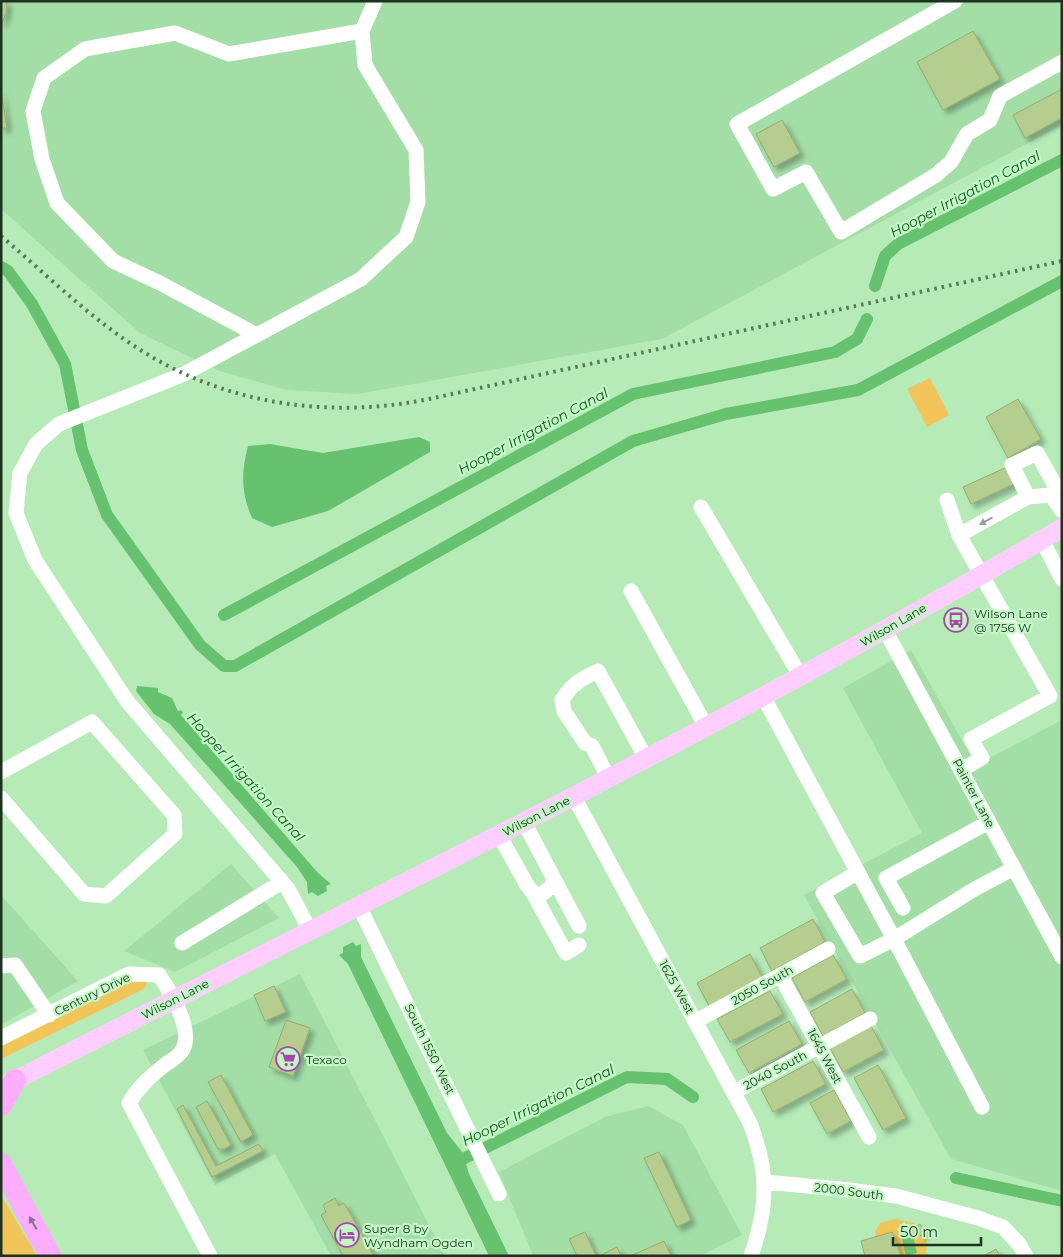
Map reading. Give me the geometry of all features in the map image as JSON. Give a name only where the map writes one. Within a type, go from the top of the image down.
[{"type":"highway","points":[[1,1105],[8,1083]]},
{"type":"highway","points":[[1,1164],[8,1185],[50,1256]]},
{"type":"main road","name":"Wilson Lane","points":[[8,1083],[647,760],[764,698],[1062,528]]},
{"type":"street","points":[[310,930],[282,882],[127,701],[35,560],[16,513],[20,473],[36,444],[59,424],[184,374],[257,336],[361,279],[406,237],[418,202],[416,150],[365,65],[362,31],[375,1]]},
{"type":"street","points":[[956,1],[737,124],[773,189],[806,172],[841,232],[936,175],[951,162],[967,134],[990,120],[1000,96],[1062,62]]},
{"type":"street","points":[[257,336],[160,283],[113,261],[56,203],[42,159],[33,111],[44,78],[85,49],[175,33],[229,54],[362,31]]},
{"type":"street","points":[[959,535],[1028,497],[1051,494],[1056,487],[1037,453],[1012,465],[1028,497]]},
{"type":"street","points":[[1051,494],[1062,511]]},
{"type":"street","points":[[947,500],[959,535],[1050,696],[971,739],[982,758],[961,770]]},
{"type":"street","points":[[701,507],[801,677]]},
{"type":"street","points":[[1042,540],[1062,579]]},
{"type":"street","points":[[631,591],[707,728]]},
{"type":"street","name":"Painter Lane","points":[[885,630],[1062,957]]},
{"type":"street","points":[[609,779],[592,746],[584,743],[564,711],[562,700],[570,686],[586,676],[598,671],[647,760]]},
{"type":"street","points":[[764,698],[982,1107]]},
{"type":"street","points":[[1,772],[92,722],[174,815],[175,834],[106,896],[84,894],[1,798]]},
{"type":"street","name":"1625 West","points":[[574,797],[734,1092],[759,1147],[765,1182]]},
{"type":"street","points":[[524,822],[579,926]]},
{"type":"street","points":[[902,908],[886,878],[989,822]]},
{"type":"street","points":[[499,835],[566,953],[579,945]]},
{"type":"street","points":[[858,872],[823,893],[860,956],[894,939],[973,890],[1014,868]]},
{"type":"street","points":[[533,893],[542,895],[548,891],[552,886],[553,877]]},
{"type":"street","points":[[182,943],[282,882]]},
{"type":"street","name":"South 1550 West","points":[[359,906],[499,1194]]},
{"type":"street","name":"2050 South","points":[[696,1021],[828,949]]},
{"type":"street","points":[[1,966],[15,965],[49,1015]]},
{"type":"street","name":"Century Drive","points":[[1,1038],[128,974],[159,974],[175,998]]},
{"type":"street","name":"1645 West","points":[[780,975],[868,1137]]},
{"type":"street","points":[[175,998],[187,1038],[181,1052],[149,1077],[137,1089],[129,1103],[210,1256]]},
{"type":"street","name":"2040 South","points":[[734,1092],[870,1019]]},
{"type":"street","points":[[751,1256],[763,1216],[765,1182]]},
{"type":"street","name":"2000 South","points":[[765,1182],[840,1188],[896,1196],[978,1218],[1003,1227],[1019,1244],[1026,1256]]},
{"type":"shaded area","points":[[1,1],[1062,1],[1062,125],[662,339],[358,394],[287,390],[219,371],[140,333],[1,209]]},
{"type":"shaded area","points":[[930,378],[949,415],[927,427],[907,389]]},
{"type":"shaded area","points":[[419,437],[430,442],[430,452],[328,511],[272,527],[252,518],[248,509],[243,483],[248,446],[270,444],[323,453]]},
{"type":"shaded area","points":[[911,650],[976,765],[1062,720],[1062,1191],[951,1159],[804,895],[922,833],[843,688]]},
{"type":"shaded area","points":[[137,686],[158,688],[158,692],[172,698],[178,711],[181,710],[183,712],[181,715],[318,873],[331,884],[326,886],[327,891],[318,896],[312,892],[308,894],[307,882],[297,867],[170,724],[154,714],[136,691]]},
{"type":"shaded area","points":[[231,864],[279,918],[175,972],[124,951]]},
{"type":"shaded area","points":[[1,895],[78,981],[1,1025]]},
{"type":"shaded area","points":[[353,942],[356,946],[361,944],[361,957],[447,1133],[463,1153],[469,1174],[509,1256],[489,1256],[348,964],[339,955],[343,953],[343,947]]},
{"type":"shaded area","points":[[300,974],[445,1256],[331,1256],[275,1154],[215,1185],[143,1050]]},
{"type":"shaded area","points":[[123,979],[145,980],[147,984],[144,989],[1,1059],[1,1037]]},
{"type":"shaded area","points":[[648,1106],[683,1125],[742,1235],[700,1256],[533,1256],[499,1172],[605,1117]]},
{"type":"shaded area","points":[[1,1195],[37,1256],[1,1256]]},
{"type":"shaded area","points":[[895,1219],[915,1223],[920,1236],[927,1238],[926,1255],[901,1256],[899,1247],[876,1237],[875,1232],[880,1223]]},
{"type":"shaded area","points":[[912,1232],[917,1253],[906,1256],[901,1235]]},
{"type":"building","points":[[1,1],[7,1],[6,13],[1,25]]},
{"type":"building","points":[[973,31],[1000,79],[943,110],[917,62]]},
{"type":"building","points":[[1062,89],[1062,118],[1025,138],[1013,115]]},
{"type":"building","points":[[1,91],[7,128],[1,128]]},
{"type":"building","points":[[782,120],[800,153],[774,167],[756,134]]},
{"type":"building","points":[[1018,399],[1041,439],[1008,458],[986,417]]},
{"type":"building","points":[[1007,467],[1016,483],[971,504],[963,487]]},
{"type":"building","points":[[813,919],[825,942],[772,971],[760,948]]},
{"type":"building","points":[[750,954],[762,977],[709,1006],[697,983]]},
{"type":"building","points":[[833,955],[847,979],[805,1002],[792,978]]},
{"type":"building","points":[[274,986],[286,1012],[265,1021],[254,995]]},
{"type":"building","points":[[852,989],[865,1013],[823,1036],[810,1012]]},
{"type":"building","points":[[770,991],[783,1014],[730,1042],[717,1019]]},
{"type":"building","points":[[286,1020],[310,1028],[293,1076],[269,1067]]},
{"type":"building","points":[[789,1021],[802,1044],[749,1073],[736,1050]]},
{"type":"building","points":[[871,1026],[884,1050],[843,1072],[830,1048]]},
{"type":"building","points":[[813,1061],[826,1084],[773,1112],[761,1089]]},
{"type":"building","points":[[878,1065],[906,1118],[883,1130],[854,1078]]},
{"type":"building","points":[[221,1075],[253,1135],[241,1142],[208,1082]]},
{"type":"building","points":[[834,1090],[851,1121],[827,1134],[810,1103]]},
{"type":"building","points":[[207,1101],[231,1145],[224,1149],[218,1149],[196,1107]]},
{"type":"building","points":[[183,1105],[216,1166],[259,1144],[263,1151],[212,1177],[177,1109]]},
{"type":"building","points":[[659,1152],[691,1220],[677,1227],[644,1158]]},
{"type":"building","name":"Super 8 by Wyndham Ogden","points":[[335,1198],[339,1206],[344,1203],[374,1256],[343,1256],[321,1215],[326,1212],[323,1205]]},
{"type":"building","points":[[920,1224],[926,1233],[921,1236],[915,1227]]},
{"type":"building","points":[[585,1232],[596,1256],[577,1256],[569,1239]]},
{"type":"building","points":[[892,1232],[901,1256],[865,1256],[861,1241]]},
{"type":"building","points":[[664,1241],[671,1256],[630,1256]]},
{"type":"building","points":[[617,1247],[621,1256],[599,1256]]},
{"type":"building","points":[[996,1249],[1000,1256],[983,1256]]},
{"type":"waterway","name":"Hooper Irrigation Canal","points":[[875,286],[885,256],[898,244],[1062,160]]},
{"type":"waterway","points":[[1,267],[8,271],[32,304],[65,364],[82,450],[107,515],[200,645],[224,666],[235,666],[633,441],[726,414],[858,390],[1062,281]]},
{"type":"waterway","name":"Hooper Irrigation Canal","points":[[224,615],[633,394],[835,352],[857,339],[867,319]]},
{"type":"waterway","name":"Hooper Irrigation Canal","points":[[453,1164],[627,1077],[667,1079],[693,1097]]},
{"type":"waterway","name":"Hooper Irrigation Canal","points":[[956,1178],[1062,1201]]},
{"type":"railway","points":[[1,236],[105,325],[142,351],[175,369],[209,384],[244,395],[281,403],[317,407],[354,408],[392,405],[429,399],[1062,261]]},
{"type":"place","name":"Wilson Lane @ 1756 W","points":[[956,620]]},
{"type":"place","name":"Texaco","points":[[288,1059]]},
{"type":"place","name":"Super 8 by Wyndham Ogden","points":[[347,1235]]}]
